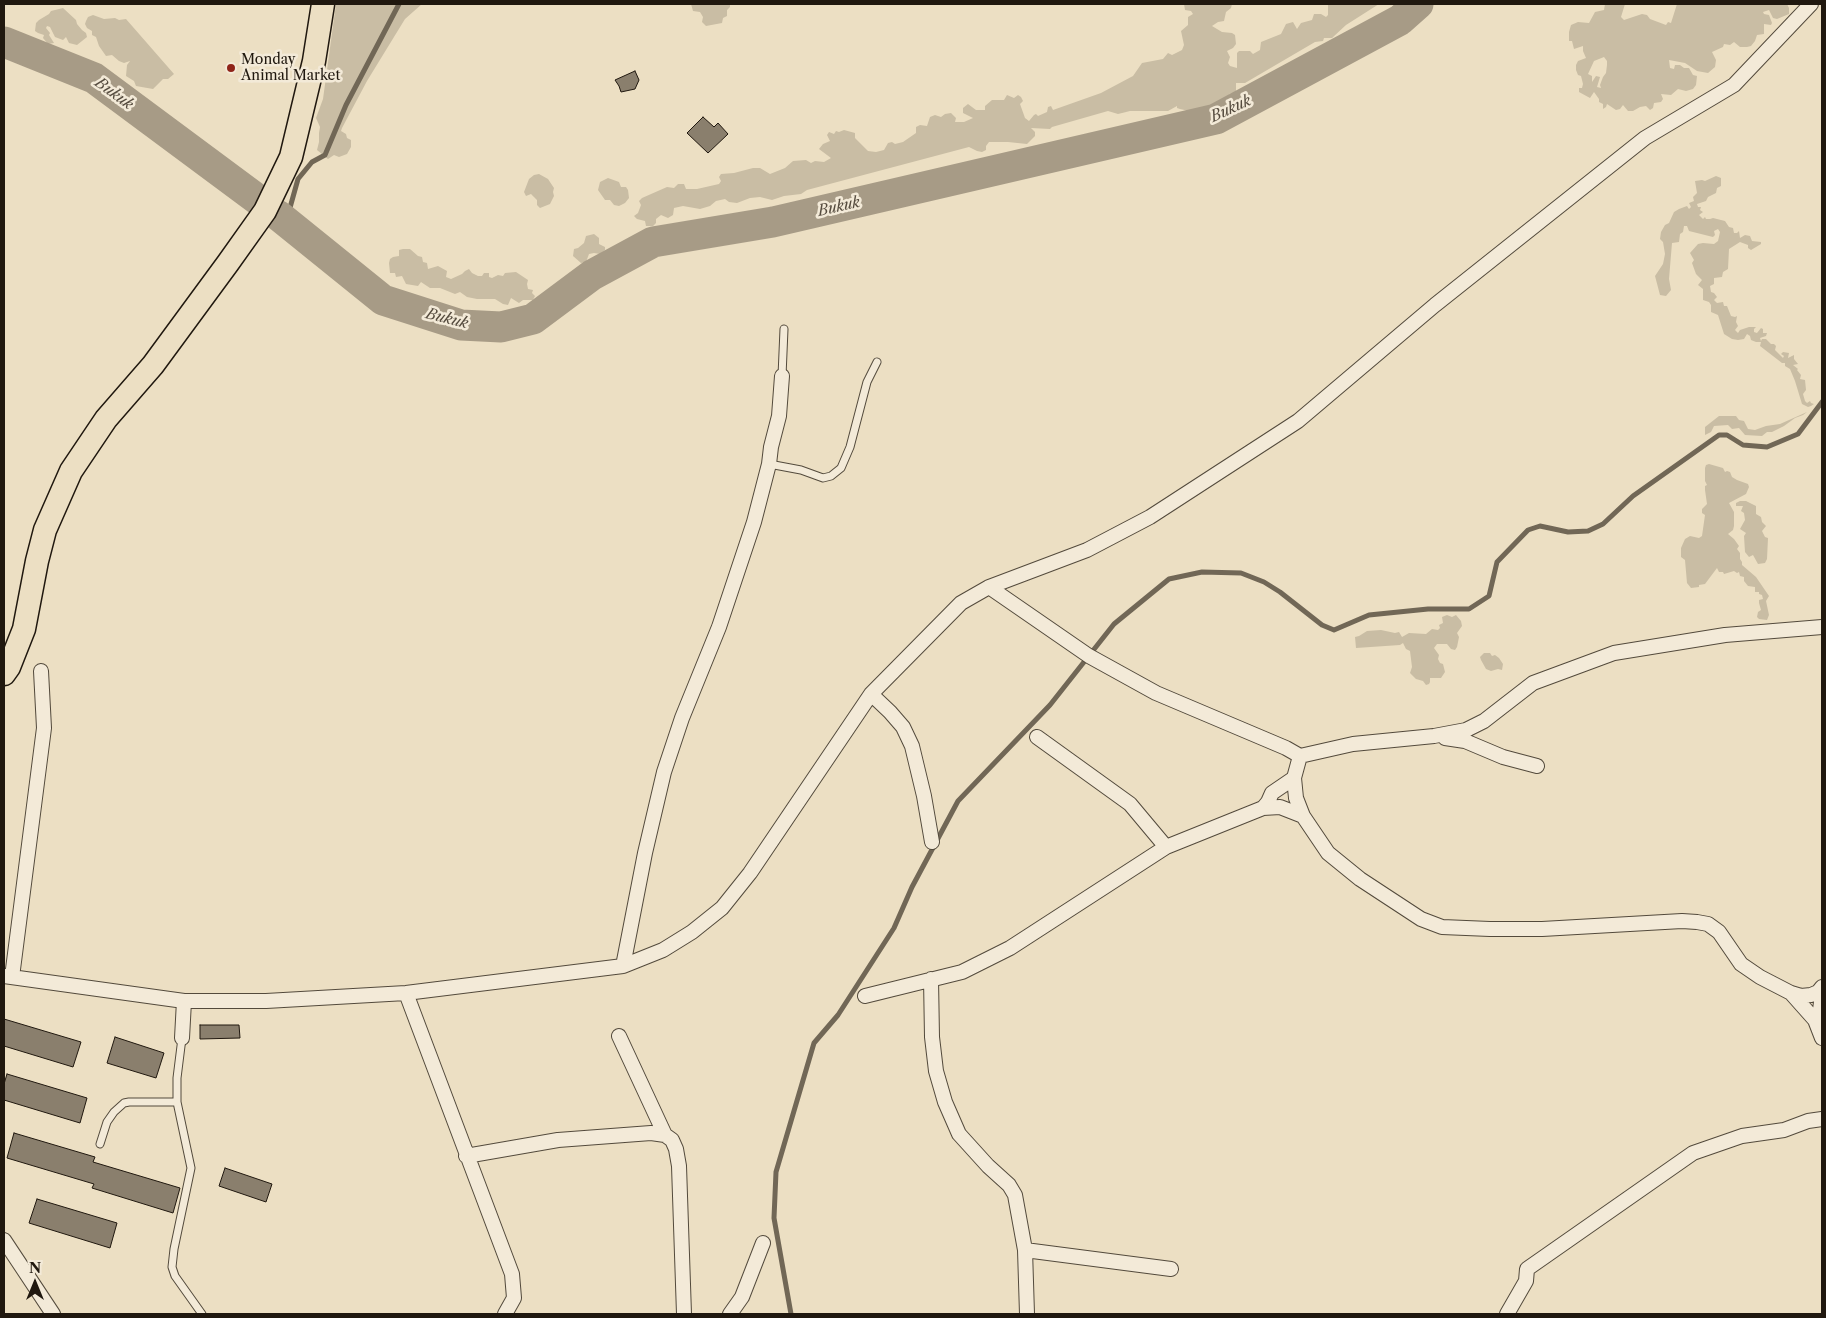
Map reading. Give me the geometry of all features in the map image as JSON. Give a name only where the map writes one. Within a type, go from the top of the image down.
[{"type":"main road","points":[[4,674],[24,629],[45,530],[71,471],[106,420],[153,365],[228,264],[265,211],[291,157],[314,62],[323,4]]},
{"type":"street","points":[[41,671],[44,728],[8,976],[184,1001],[266,1002],[406,993],[623,966],[663,950],[692,932],[722,908],[750,873],[870,694],[961,603],[989,587],[1087,550],[1150,517],[1298,421],[1435,305],[1645,138],[1734,85],[1811,4]]},
{"type":"street","points":[[623,966],[645,853],[664,772],[741,563],[754,522],[779,416],[782,376]]},
{"type":"street","points":[[989,587],[1089,656],[1156,693],[1286,748],[1300,756],[1353,744],[1434,736],[1466,730],[1484,721],[1533,683],[1614,653],[1725,635],[1822,627]]},
{"type":"street","points":[[870,694],[903,727],[912,746],[924,796],[932,842]]},
{"type":"street","points":[[1434,736],[1465,741],[1503,757],[1537,766]]},
{"type":"street","points":[[1037,737],[1130,804],[1166,847]]},
{"type":"street","points":[[1300,756],[1294,778],[1296,798],[1303,816],[1328,853],[1360,879],[1421,919],[1442,927],[1490,929],[1542,929],[1682,921],[1697,922],[1708,924],[1719,932],[1741,964],[1791,994],[1811,995],[1822,987]]},
{"type":"street","points":[[1263,808],[1272,793],[1294,778]]},
{"type":"street","points":[[865,996],[962,972],[1010,948],[1166,847],[1263,808],[1280,807],[1303,816]]},
{"type":"street","points":[[930,979],[932,1037],[936,1071],[945,1102],[959,1134],[988,1166],[1009,1185],[1015,1195],[1025,1250],[1027,1314]]},
{"type":"street","points":[[406,993],[512,1274],[514,1298],[505,1314]]},
{"type":"street","points":[[1791,994],[1815,1020],[1820,1032]]},
{"type":"street","points":[[1820,1032],[1822,994]]},
{"type":"street","points":[[182,1038],[184,1001]]},
{"type":"street","points":[[620,1036],[665,1135]]},
{"type":"street","points":[[1507,1314],[1526,1280],[1528,1269],[1693,1153],[1742,1136],[1784,1130],[1808,1121],[1822,1119]]},
{"type":"street","points":[[466,1156],[558,1140],[651,1133],[665,1135],[672,1140],[676,1149],[679,1166],[684,1314]]},
{"type":"street","points":[[4,1240],[53,1314]]},
{"type":"street","points":[[730,1314],[742,1297],[763,1243]]},
{"type":"street","points":[[1025,1250],[1170,1269]]},
{"type":"lane","points":[[782,376],[784,329]]},
{"type":"lane","points":[[769,464],[801,470],[823,478],[831,476],[841,468],[850,447],[867,382],[877,362]]},
{"type":"lane","points":[[182,1038],[177,1078],[177,1102],[191,1168],[172,1267],[175,1276],[202,1314]]},
{"type":"lane","points":[[100,1144],[107,1122],[124,1103],[177,1102]]},
{"type":"shaded area","points":[[336,4],[422,4],[405,19],[367,81],[342,128],[341,131],[351,140],[351,147],[347,154],[339,157],[334,155],[328,159],[317,150],[320,127],[316,118],[323,99]]},
{"type":"shaded area","points":[[691,4],[730,4],[730,7],[722,23],[706,26],[702,22],[703,17],[700,12],[693,11]]},
{"type":"shaded area","points":[[1184,4],[1232,4],[1231,8],[1226,12],[1224,21],[1212,26],[1222,32],[1235,35],[1236,44],[1227,51],[1230,57],[1228,63],[1230,66],[1237,68],[1237,53],[1239,51],[1250,51],[1253,54],[1260,50],[1261,42],[1281,34],[1286,24],[1293,22],[1297,29],[1301,23],[1312,20],[1314,14],[1321,14],[1326,17],[1328,15],[1328,4],[1379,4],[1346,25],[1332,38],[1324,38],[1323,41],[1315,42],[1245,83],[1236,83],[1236,93],[1229,94],[1229,103],[1218,112],[1204,112],[1200,118],[1191,117],[1189,111],[1177,108],[1177,106],[1168,111],[1130,111],[1118,114],[1108,111],[1050,129],[1031,128],[1035,132],[1035,136],[1027,144],[989,142],[986,150],[982,152],[969,147],[807,190],[801,194],[772,200],[760,197],[750,198],[737,203],[729,202],[725,199],[700,209],[683,206],[674,208],[673,215],[668,218],[661,215],[656,219],[656,223],[653,226],[646,226],[645,221],[634,216],[638,213],[641,205],[639,201],[642,198],[667,187],[674,188],[678,184],[684,184],[686,189],[697,189],[719,184],[721,174],[760,168],[770,174],[785,168],[793,161],[824,162],[831,158],[819,149],[823,144],[830,141],[827,135],[829,132],[834,134],[836,131],[844,130],[855,133],[855,138],[868,151],[876,152],[884,150],[888,143],[903,142],[916,133],[916,127],[920,125],[927,126],[930,117],[935,115],[941,117],[951,113],[956,118],[955,122],[964,122],[973,118],[963,113],[963,108],[968,104],[976,110],[985,110],[985,106],[992,100],[1004,100],[1007,95],[1014,98],[1018,95],[1021,97],[1023,101],[1020,104],[1025,118],[1029,121],[1036,114],[1038,116],[1047,112],[1048,107],[1051,106],[1053,110],[1101,93],[1133,76],[1142,63],[1163,59],[1168,53],[1172,55],[1182,50],[1184,45],[1181,31],[1188,25],[1188,17],[1193,14],[1191,11],[1185,10]]},
{"type":"shaded area","points":[[1605,4],[1625,4],[1621,17],[1624,20],[1642,14],[1666,25],[1668,22],[1671,23],[1677,4],[1787,4],[1789,14],[1777,19],[1773,18],[1769,10],[1763,12],[1769,15],[1772,23],[1771,25],[1764,24],[1764,34],[1757,35],[1751,46],[1740,47],[1734,42],[1730,45],[1724,44],[1723,47],[1712,52],[1716,60],[1715,67],[1708,73],[1697,71],[1685,63],[1669,60],[1670,68],[1674,69],[1675,65],[1680,65],[1684,68],[1689,68],[1693,75],[1697,76],[1696,85],[1693,89],[1686,91],[1678,89],[1671,95],[1661,94],[1663,99],[1661,102],[1654,103],[1653,108],[1650,110],[1646,106],[1628,111],[1623,105],[1620,109],[1616,110],[1607,104],[1603,109],[1603,104],[1599,102],[1594,92],[1590,98],[1579,92],[1579,88],[1582,88],[1583,84],[1581,76],[1578,75],[1576,70],[1576,65],[1578,61],[1586,58],[1583,46],[1574,49],[1572,41],[1569,41],[1571,25],[1578,22],[1589,23],[1595,12],[1604,10]],"holes":[[[1604,57],[1607,61],[1606,73],[1600,85],[1601,88],[1597,87],[1600,77],[1596,76],[1592,82],[1592,76],[1588,74],[1594,61]]]},
{"type":"shaded area","points":[[63,8],[86,33],[87,37],[77,45],[69,43],[66,37],[63,40],[55,37],[50,27],[47,26],[46,28],[54,43],[48,44],[43,38],[44,35],[35,31],[36,23],[39,20],[51,11]]},
{"type":"shaded area","points":[[93,15],[104,19],[126,19],[174,74],[168,79],[163,79],[153,89],[136,86],[134,81],[126,76],[127,65],[130,61],[124,63],[112,55],[106,56],[99,46],[96,37],[92,35],[92,31],[87,28],[86,21],[88,17]]},
{"type":"shaded area","points":[[539,174],[548,179],[554,188],[554,196],[550,204],[540,208],[537,205],[537,200],[531,194],[526,196],[524,192],[529,179]]},
{"type":"shaded area","points":[[1716,176],[1721,178],[1721,186],[1706,201],[1697,204],[1703,212],[1699,215],[1703,219],[1705,217],[1706,219],[1713,218],[1725,221],[1729,227],[1733,228],[1734,233],[1739,231],[1740,238],[1745,235],[1750,236],[1752,241],[1761,242],[1761,244],[1751,250],[1748,248],[1748,245],[1740,242],[1729,249],[1728,269],[1723,272],[1722,277],[1714,278],[1714,284],[1710,286],[1711,292],[1717,297],[1714,300],[1717,303],[1723,302],[1731,316],[1737,316],[1736,322],[1738,326],[1735,330],[1738,333],[1740,330],[1749,327],[1756,327],[1754,332],[1757,333],[1761,328],[1763,333],[1767,333],[1766,336],[1760,338],[1761,341],[1766,339],[1771,344],[1774,344],[1776,346],[1775,350],[1783,358],[1784,356],[1781,354],[1783,352],[1789,353],[1788,358],[1794,355],[1794,359],[1798,364],[1793,365],[1801,375],[1800,379],[1805,380],[1806,390],[1803,394],[1805,401],[1807,403],[1810,401],[1814,404],[1811,406],[1808,407],[1802,404],[1795,381],[1785,363],[1782,363],[1760,346],[1761,342],[1751,340],[1747,334],[1744,339],[1738,340],[1724,334],[1718,315],[1711,312],[1709,302],[1703,300],[1703,289],[1698,285],[1702,280],[1696,274],[1692,263],[1694,260],[1690,253],[1698,244],[1714,244],[1718,241],[1720,232],[1718,229],[1714,231],[1715,235],[1713,237],[1689,231],[1687,226],[1684,226],[1679,242],[1672,243],[1669,279],[1671,290],[1666,296],[1660,295],[1655,276],[1663,264],[1665,254],[1663,242],[1660,239],[1661,232],[1665,225],[1669,223],[1674,212],[1687,206],[1689,209],[1691,207],[1689,203],[1694,201],[1693,197],[1697,193],[1695,181],[1705,181]]},
{"type":"shaded area","points":[[608,178],[619,182],[621,187],[626,187],[629,198],[625,203],[619,206],[614,205],[610,200],[605,200],[598,190],[600,182]]},
{"type":"shaded area","points":[[594,234],[599,238],[599,244],[605,247],[605,250],[600,254],[589,254],[586,262],[581,263],[573,256],[574,249],[584,243],[586,236]]},
{"type":"shaded area","points":[[410,249],[422,257],[423,262],[427,263],[428,269],[438,266],[447,271],[446,277],[451,279],[469,269],[478,276],[489,273],[489,277],[492,278],[498,275],[503,276],[505,273],[516,272],[528,280],[528,289],[533,290],[532,293],[535,296],[533,300],[523,300],[519,303],[511,298],[508,305],[495,299],[477,299],[467,297],[460,292],[455,294],[440,288],[430,288],[421,282],[418,286],[406,284],[402,276],[396,277],[395,273],[390,273],[389,263],[390,259],[399,256],[399,250]]},
{"type":"shaded area","points":[[1807,412],[1784,426],[1772,432],[1767,432],[1762,436],[1745,435],[1739,428],[1732,429],[1728,425],[1714,426],[1711,432],[1705,435],[1705,427],[1719,416],[1736,416],[1739,420],[1744,421],[1748,429],[1755,430],[1780,424]]},
{"type":"shaded area","points":[[1709,464],[1723,468],[1725,472],[1730,472],[1732,477],[1748,484],[1749,487],[1746,494],[1729,503],[1734,512],[1734,526],[1733,530],[1728,534],[1739,546],[1737,549],[1740,553],[1742,565],[1756,577],[1769,596],[1766,601],[1769,615],[1767,620],[1757,617],[1758,612],[1761,610],[1759,600],[1763,599],[1762,595],[1759,592],[1755,592],[1755,587],[1748,586],[1744,581],[1744,577],[1740,576],[1739,572],[1734,571],[1724,574],[1719,572],[1717,568],[1705,584],[1699,585],[1699,587],[1691,588],[1687,583],[1685,560],[1681,557],[1681,548],[1685,539],[1690,536],[1699,538],[1702,536],[1705,515],[1702,513],[1702,509],[1707,504],[1705,468]]},
{"type":"shaded area","points":[[1746,501],[1756,506],[1756,514],[1761,517],[1762,522],[1766,526],[1762,531],[1765,537],[1768,538],[1767,559],[1765,563],[1758,564],[1753,555],[1749,557],[1745,552],[1744,536],[1746,533],[1740,529],[1745,520],[1744,513],[1741,511],[1743,506],[1736,506],[1736,503]]},
{"type":"shaded area","points":[[1447,615],[1452,617],[1456,615],[1461,621],[1462,626],[1457,633],[1459,637],[1457,647],[1455,650],[1451,649],[1447,644],[1437,644],[1434,648],[1439,655],[1438,659],[1443,664],[1445,672],[1441,678],[1430,678],[1429,684],[1426,685],[1410,673],[1412,667],[1410,651],[1406,649],[1403,643],[1400,645],[1356,648],[1355,637],[1367,631],[1399,632],[1402,637],[1409,633],[1426,634],[1432,629],[1438,630],[1440,628],[1439,625],[1443,623],[1442,617]]},
{"type":"shaded area","points":[[1484,653],[1490,653],[1492,656],[1495,655],[1499,658],[1503,664],[1502,670],[1491,671],[1486,669],[1480,657]]},
{"type":"building","points":[[635,71],[639,80],[635,89],[621,92],[615,80]]},
{"type":"building","points":[[703,117],[714,127],[718,123],[728,134],[708,153],[687,133]]},
{"type":"building","points":[[4,1019],[81,1042],[73,1067],[4,1046]]},
{"type":"building","points":[[200,1025],[239,1025],[240,1038],[200,1039]]},
{"type":"building","points":[[115,1037],[164,1053],[156,1078],[107,1063]]},
{"type":"building","points":[[7,1074],[87,1098],[80,1123],[4,1100],[4,1084]]},
{"type":"building","points":[[14,1133],[95,1157],[93,1162],[180,1188],[173,1213],[92,1188],[94,1184],[7,1158]]},
{"type":"building","points":[[225,1168],[272,1184],[266,1202],[219,1186]]},
{"type":"building","points":[[37,1199],[117,1223],[110,1248],[29,1223]]},
{"type":"waterway","points":[[286,222],[298,179],[312,162],[325,155],[346,105],[399,4]]},
{"type":"waterway","name":"Bukuk","points":[[279,216],[383,300],[461,325],[501,327],[533,319],[592,275],[653,242],[773,222],[1216,119],[1400,20],[1418,4]]},
{"type":"waterway","name":"Bukuk","points":[[4,42],[94,78],[261,202]]},
{"type":"waterway","points":[[791,1314],[774,1218],[776,1172],[814,1043],[838,1015],[894,928],[912,887],[958,801],[1050,705],[1114,624],[1169,579],[1202,572],[1241,573],[1264,582],[1322,625],[1334,630],[1369,615],[1428,609],[1469,609],[1489,596],[1497,562],[1528,530],[1540,526],[1568,532],[1588,531],[1603,524],[1633,496],[1719,435],[1727,435],[1743,445],[1767,447],[1798,434],[1822,402]]},
{"type":"place","name":"Monday Animal Market","points":[[231,68]]}]
